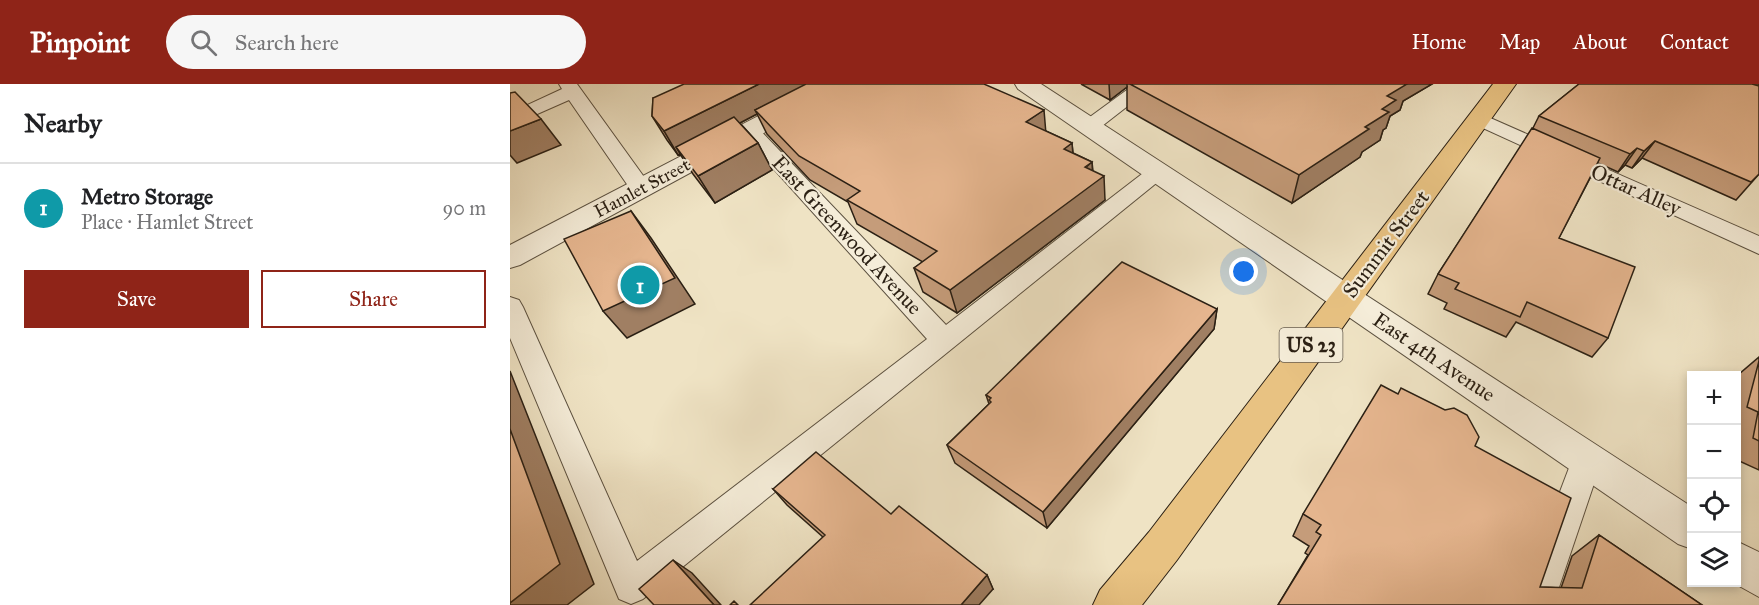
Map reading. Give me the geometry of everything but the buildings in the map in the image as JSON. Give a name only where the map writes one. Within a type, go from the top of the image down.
[{"type":"main road","name":"Summit Street","points":[[1115,605],[1163,546],[1504,84]]},
{"type":"street","name":"Hamlet Street","points":[[510,258],[837,84]]},
{"type":"street","name":"East 4th Avenue","points":[[1026,84],[1687,527]]},
{"type":"street","points":[[1741,564],[1759,576]]},
{"type":"lane","points":[[1090,126],[1147,84]]},
{"type":"lane","points":[[510,120],[571,87],[641,188]]},
{"type":"lane","name":"Ottar Alley","points":[[1479,119],[1759,246]]},
{"type":"lane","name":"East Greenwood Avenue","points":[[750,130],[945,340]]},
{"type":"lane","points":[[510,306],[634,596],[945,340],[1159,172]]},
{"type":"lane","points":[[1535,605],[1587,460]]},
{"type":"place","name":"Metro Storage","points":[[640,285]]}]
